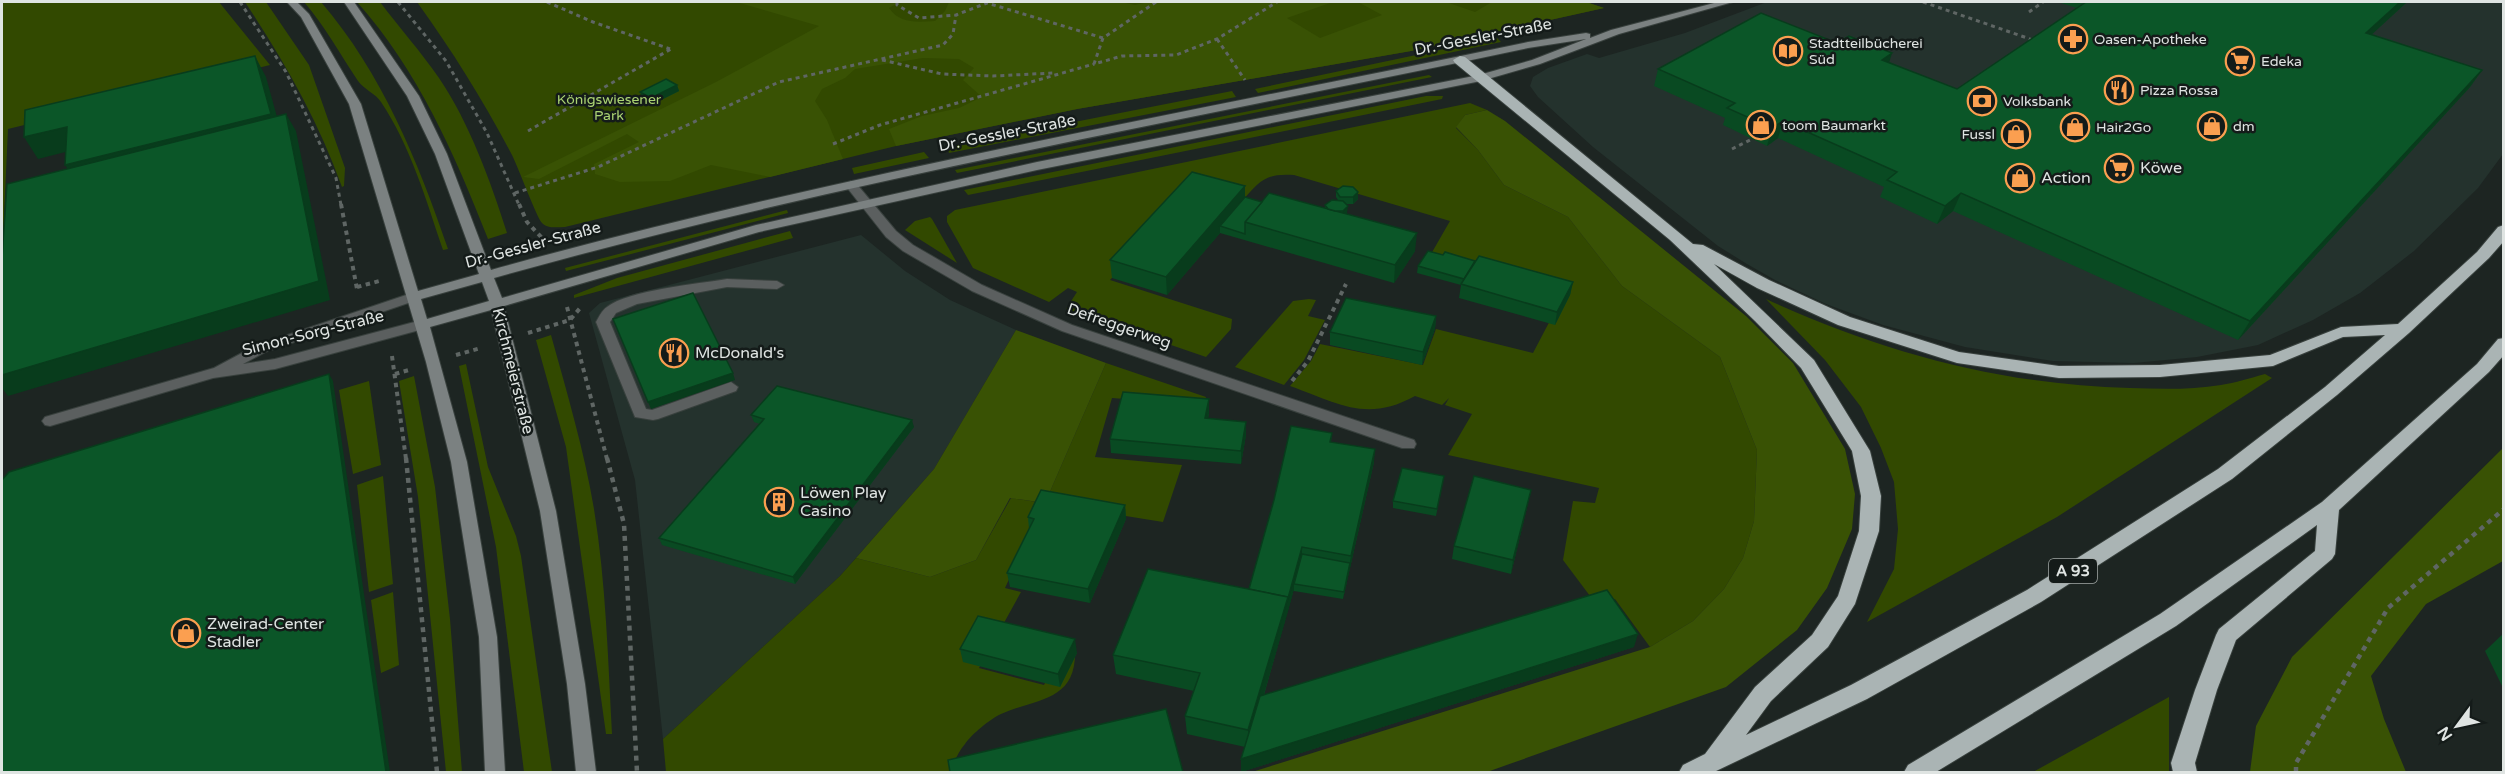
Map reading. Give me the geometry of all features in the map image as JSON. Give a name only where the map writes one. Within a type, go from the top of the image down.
[{"type":"highway","points":[[1460,60],[1676,237],[1808,364],[1861,451],[1871,496],[1869,531],[1848,598],[1820,641],[1763,694],[1701,768]]},
{"type":"highway","name":"A 93","points":[[1701,768],[1859,692],[2034,596],[2225,474],[2331,391],[2403,329],[2483,255],[2504,230]]},
{"type":"highway","points":[[1676,237],[1763,284],[1844,321],[1957,357],[2059,372],[2160,370],[2273,360],[2341,332],[2403,329]]},
{"type":"highway","points":[[1916,772],[2168,620],[2329,507],[2483,368],[2504,343]]},
{"type":"highway","points":[[2185,772],[2183,762],[2206,690],[2227,635],[2325,554],[2329,507]]},
{"type":"main road","points":[[292,2],[305,16],[355,104],[433,362],[459,462],[488,637],[495,772]]},
{"type":"main road","name":"Kirchmeierstraße","points":[[349,2],[413,96],[441,154],[497,304],[548,511],[576,684],[586,772]]},
{"type":"main road","name":"Dr.-Gessler-Straße","points":[[422,325],[756,230],[867,204],[1049,164],[1481,78],[1536,62],[1615,32],[1728,2]]},
{"type":"main road","name":"Dr.-Gessler-Straße","points":[[412,297],[732,211],[851,184],[1528,45],[1615,32]]},
{"type":"street","name":"Defreggerweg","points":[[851,184],[891,234],[908,248],[977,288],[1067,328],[1408,444]]},
{"type":"street","points":[[730,387],[653,415],[640,413],[603,322],[611,310],[633,300],[727,283],[777,285]]},
{"type":"street","name":"Simon-Sorg-Straße","points":[[213,373],[260,349],[412,297]]},
{"type":"street","name":"Simon-Sorg-Straße","points":[[50,421],[213,373],[258,368],[422,325]]},
{"type":"path","points":[[240,2],[286,72],[336,178],[360,314]]},
{"type":"path","points":[[398,2],[446,61],[487,133],[527,222],[541,236],[553,258]]},
{"type":"path","points":[[528,131],[670,49],[547,2]]},
{"type":"path","points":[[897,2],[897,5],[919,18],[956,15],[988,2],[1103,38]]},
{"type":"path","points":[[1094,63],[1103,38],[1156,2]]},
{"type":"path","points":[[832,144],[880,125],[1094,63],[1122,56],[1176,55],[1217,39],[1277,2]]},
{"type":"path","points":[[1923,2],[2041,43]]},
{"type":"path","points":[[2029,12],[2043,2]]},
{"type":"path","points":[[514,193],[598,166],[778,82],[942,45],[953,34],[956,15]]},
{"type":"path","points":[[1217,39],[1248,84]]},
{"type":"path","points":[[880,60],[942,74],[993,76],[1063,72]]},
{"type":"path","points":[[1732,149],[1752,139]]},
{"type":"path","points":[[561,284],[624,524],[637,772]]},
{"type":"path","points":[[1289,384],[1308,361],[1346,284]]},
{"type":"path","points":[[394,374],[570,320],[579,308],[588,304]]},
{"type":"path","points":[[366,339],[371,352],[390,349],[406,465],[437,772]]},
{"type":"path","points":[[2296,772],[2296,764],[2388,608],[2504,510]]},
{"type":"shaded area","points":[[1767,2],[2503,2],[2503,154],[2478,188],[2414,251],[2360,293],[2313,320],[2258,345],[2197,357],[2134,363],[2053,361],[1965,347],[1883,325],[1826,304],[1747,264],[1718,246],[1593,147],[1538,97],[1530,86],[1533,77],[1548,68],[1587,54],[1599,58],[1685,33]]},
{"type":"shaded area","points":[[861,235],[905,271],[950,300],[1016,330],[934,469],[840,576],[663,739],[635,480],[589,313],[600,303]]},
{"type":"green space","points":[[2,2],[219,2],[270,65],[8,129],[2,260]]},
{"type":"green space","points":[[245,2],[266,2],[309,65],[345,168],[344,186],[342,187],[333,162],[299,92]]},
{"type":"green space","points":[[304,2],[321,2],[343,29],[380,88],[411,151],[448,249],[443,250],[417,174],[392,119],[379,99],[358,81],[326,30]]},
{"type":"green space","points":[[357,2],[380,2],[439,78],[460,114],[478,153],[507,233],[488,239],[448,145],[417,85],[379,28]]},
{"type":"green space","name":"Königswiesener Park","points":[[417,2],[1586,2],[1604,8],[1411,51],[1077,109],[896,146],[565,227],[550,227],[542,223],[512,155],[490,115]]},
{"type":"green space","points":[[736,2],[900,2],[889,8],[893,13],[909,21],[921,22],[935,21],[945,11],[949,2],[1121,2],[1135,5],[1148,2],[1333,2],[1287,18],[1320,38],[1382,15],[1358,2],[1446,2],[1475,12],[1492,2],[1586,2],[1604,8],[1411,51],[1077,109],[896,146],[889,129],[922,116],[959,108],[982,97],[963,80],[974,68],[959,59],[923,58],[855,69],[845,78],[822,89],[815,101],[827,120],[843,159],[770,177],[711,165],[670,181],[620,182],[595,174],[594,164],[639,142],[627,134],[539,179],[523,177],[716,82],[819,26]]},
{"type":"green space","points":[[1497,38],[1501,42],[1258,93],[1255,89]]},
{"type":"green space","points":[[1429,75],[1432,77],[957,173],[955,170]]},
{"type":"green space","points":[[1232,91],[1236,97],[949,153],[947,147]]},
{"type":"green space","points":[[1426,96],[1443,96],[1442,99],[968,195],[964,190]]},
{"type":"green space","points":[[1470,103],[1487,110],[1465,115],[1456,128],[1478,150],[1504,185],[1568,217],[1622,286],[1720,357],[1757,450],[1754,521],[1743,558],[1724,589],[1693,621],[1650,647],[1615,599],[1596,604],[1563,560],[1573,501],[1595,503],[1599,488],[1448,455],[1472,414],[1445,405],[1449,398],[1442,405],[1415,396],[1382,408],[1352,408],[1290,386],[1311,361],[1320,344],[1423,365],[1436,329],[1533,353],[1565,292],[1431,254],[1450,221],[1294,175],[1269,177],[1241,202],[1193,189],[1110,280],[1232,319],[1231,329],[1206,357],[1066,309],[1077,292],[1068,288],[1049,302],[973,268],[947,222],[947,216],[955,210]]},
{"type":"green space","points":[[1487,110],[1505,121],[1746,316],[1793,363],[1845,449],[1855,494],[1852,529],[1827,588],[1797,630],[1726,687],[1487,772],[1252,772],[1650,647],[1693,621],[1724,589],[1743,558],[1754,521],[1757,450],[1720,357],[1622,286],[1568,217],[1504,185],[1478,150],[1456,127],[1465,115]]},
{"type":"green space","points":[[924,152],[929,158],[854,174],[852,168]]},
{"type":"green space","points":[[787,210],[788,213],[566,271],[565,268]]},
{"type":"green space","points":[[930,217],[957,263],[905,230],[915,221]]},
{"type":"green space","points":[[790,231],[793,238],[574,298],[574,295],[617,278]]},
{"type":"green space","points":[[1766,299],[1853,335],[1898,350],[1943,362],[2035,380],[2082,385],[2176,389],[2221,385],[2265,374],[2272,378],[2057,517],[1867,622],[1894,569],[1898,529],[1894,482],[1861,407],[1825,360]]},
{"type":"green space","points":[[1316,300],[1308,316],[1325,320],[1304,360],[1284,385],[1235,367],[1293,301]]},
{"type":"green space","points":[[1016,330],[1106,363],[1045,503],[1010,498],[976,560],[930,577],[856,558],[934,469]]},
{"type":"green space","points":[[551,335],[580,443],[594,509],[604,593],[612,734],[606,734],[566,447],[536,340]]},
{"type":"green space","points":[[1106,363],[1206,397],[1203,412],[1164,402],[1112,398],[1095,457],[1182,465],[1163,522],[1045,503]]},
{"type":"green space","points":[[466,364],[488,467],[516,536],[521,556],[552,772],[524,772],[496,547],[459,366]]},
{"type":"green space","points":[[414,376],[435,487],[450,619],[462,772],[446,772],[418,497],[399,381]]},
{"type":"green space","points":[[369,381],[381,465],[353,474],[339,390]]},
{"type":"green space","points":[[2503,448],[2503,561],[2426,604],[2371,676],[2384,719],[2406,772],[2250,772],[2256,726],[2292,657]]},
{"type":"green space","points":[[383,476],[393,584],[369,592],[357,485]]},
{"type":"green space","points":[[1011,498],[1044,503],[1005,588],[1021,592],[979,668],[1044,685],[1066,640],[1075,646],[1074,664],[1070,678],[1063,688],[1042,700],[1001,714],[987,723],[963,747],[949,772],[666,772],[663,739],[840,576],[856,558],[930,577],[976,560]]},
{"type":"green space","points":[[393,592],[399,665],[381,673],[371,600]]},
{"type":"green space","points":[[2169,697],[2169,772],[2033,772]]},
{"type":"building","name":"Köwe","points":[[2086,2],[2400,2],[2366,33],[2482,70],[2250,321],[1961,193],[1945,206],[1887,180],[1897,172],[1783,121],[1772,128],[1727,108],[1735,103],[1658,69],[1761,13],[1837,43],[1849,36],[1892,53],[1882,60],[1957,89]]},
{"type":"building","points":[[255,56],[271,114],[65,165],[67,127],[24,137],[25,110]]},
{"type":"building","points":[[666,79],[677,85],[651,98],[640,92]]},
{"type":"building","points":[[286,114],[319,281],[2,375],[2,258],[7,184]]},
{"type":"building","points":[[1192,172],[1245,186],[1166,277],[1110,260]]},
{"type":"building","points":[[1343,186],[1353,187],[1358,192],[1353,197],[1340,197],[1336,191]]},
{"type":"building","points":[[1269,193],[1417,233],[1395,265],[1245,222]]},
{"type":"building","points":[[1245,197],[1262,202],[1245,222],[1245,234],[1220,226]]},
{"type":"building","points":[[1332,200],[1343,201],[1348,206],[1343,211],[1328,209],[1325,205]]},
{"type":"building","points":[[1428,251],[1443,255],[1445,252],[1475,261],[1464,279],[1418,266]]},
{"type":"building","points":[[1479,256],[1573,282],[1557,312],[1461,284]]},
{"type":"building","name":"McDonald's","points":[[693,293],[733,373],[648,402],[613,319]]},
{"type":"building","points":[[1346,298],[1436,316],[1423,352],[1330,332]]},
{"type":"building","name":"Zweirad-Center Stadler","points":[[329,374],[386,772],[2,772],[2,480],[9,472]]},
{"type":"building","name":"Löwen Play Casino","points":[[777,386],[912,420],[793,577],[659,538],[764,419],[751,415]]},
{"type":"building","points":[[1123,392],[1209,399],[1205,418],[1246,422],[1241,451],[1110,439]]},
{"type":"building","points":[[1291,426],[1332,433],[1330,442],[1375,449],[1351,556],[1302,547],[1287,602],[1288,597],[1249,589],[1274,500]]},
{"type":"building","points":[[1402,468],[1444,476],[1437,509],[1393,501]]},
{"type":"building","points":[[1474,476],[1531,490],[1513,560],[1454,546]]},
{"type":"building","points":[[1041,490],[1125,505],[1088,589],[1007,573],[1034,519],[1028,517]]},
{"type":"building","points":[[1302,554],[1350,563],[1344,592],[1294,584]]},
{"type":"building","points":[[1148,569],[1288,597],[1248,730],[1185,716],[1200,673],[1113,655]]},
{"type":"building","points":[[1607,590],[1638,634],[1241,759],[1260,696]]},
{"type":"building","points":[[978,616],[1075,639],[1058,674],[960,649]]},
{"type":"building","points":[[1166,709],[1183,772],[950,772],[948,760]]},
{"type":"place","name":"Oasen-Apotheke","points":[[2073,39]]},
{"type":"place","name":"Stadtteilbücherei Süd","points":[[1788,51]]},
{"type":"place","name":"Edeka","points":[[2240,61]]},
{"type":"place","name":"Pizza Rossa","points":[[2119,90]]},
{"type":"place","name":"Volksbank","points":[[1982,101]]},
{"type":"place","name":"toom Baumarkt","points":[[1761,125]]},
{"type":"place","name":"dm","points":[[2212,126]]},
{"type":"place","name":"Hair2Go","points":[[2075,127]]},
{"type":"place","name":"Fussl","points":[[2016,134]]},
{"type":"place","name":"Köwe","points":[[2119,168]]},
{"type":"place","name":"Action","points":[[2020,178]]},
{"type":"place","name":"McDonald's","points":[[674,353]]},
{"type":"place","name":"Löwen Play Casino","points":[[779,502]]},
{"type":"place","name":"Zweirad-Center Stadler","points":[[186,633]]}]
